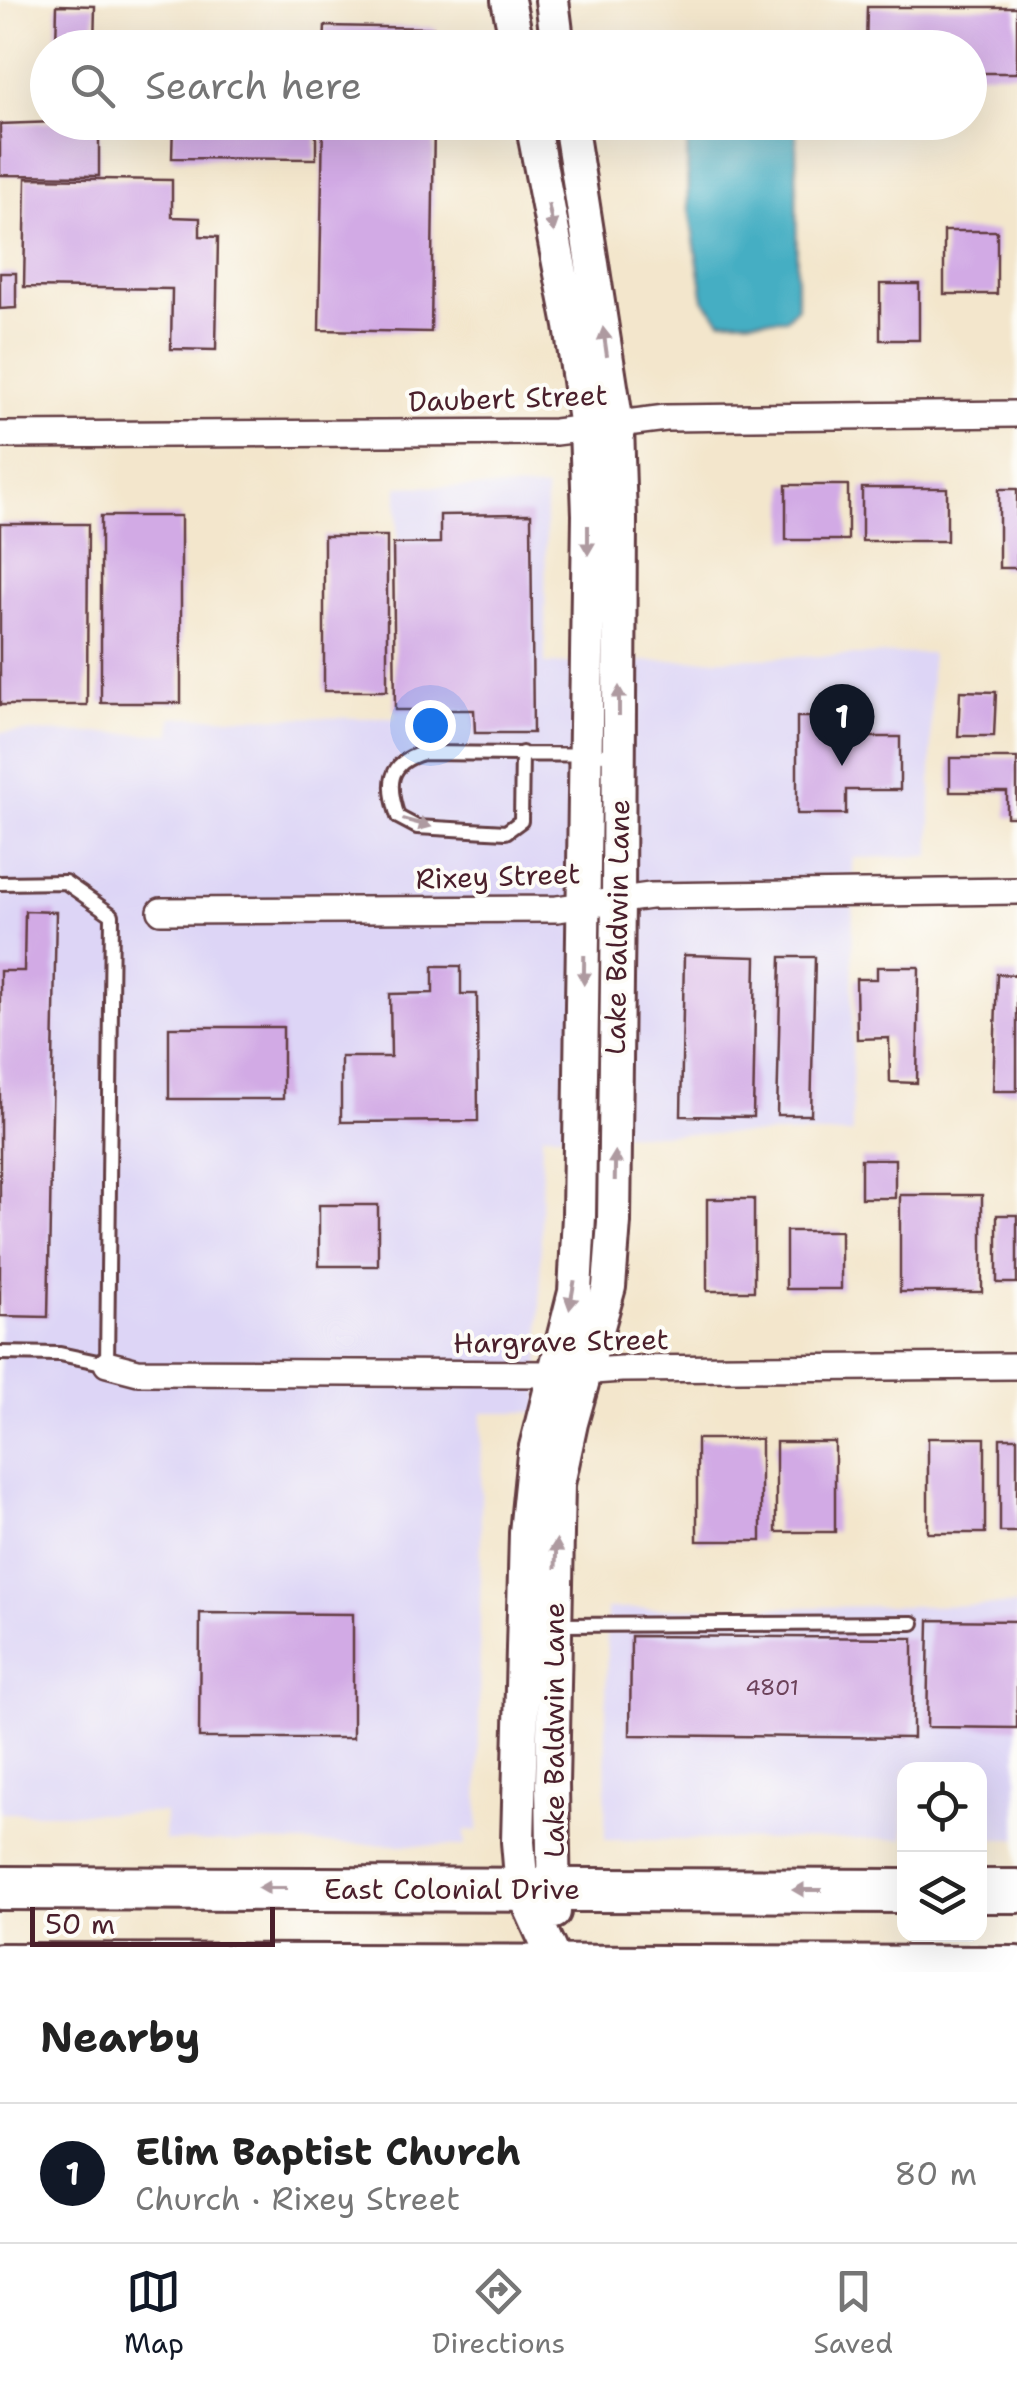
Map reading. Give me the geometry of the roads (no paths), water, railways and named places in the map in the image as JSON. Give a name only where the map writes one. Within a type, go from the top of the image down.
[{"type":"highway","name":"East Colonial Drive","points":[[0,1888],[897,1891]]},
{"type":"highway","points":[[987,1891],[1017,1891]]},
{"type":"highway","points":[[0,1964],[1017,1968]]},
{"type":"street","points":[[508,0],[514,30]]},
{"type":"street","points":[[552,0],[556,30]]},
{"type":"street","name":"Lake Baldwin Lane","points":[[535,140],[571,326],[602,427]]},
{"type":"street","name":"Lake Baldwin Lane","points":[[557,1969],[538,1889],[518,1842],[526,1533],[534,1455],[609,1287],[614,1222],[602,902],[603,755],[620,518],[602,427],[572,140]]},
{"type":"street","name":"Daubert Street","points":[[0,435],[536,432],[666,418],[1017,414]]},
{"type":"street","name":"Rixey Street","points":[[161,911],[556,909],[650,896],[1017,891]]},
{"type":"street","name":"Hargrave Street","points":[[107,1364],[138,1372],[569,1373],[1017,1366]]},
{"type":"street","name":"Lake Baldwin Lane","points":[[538,1889],[558,1484],[569,1373]]},
{"type":"lane","points":[[522,752],[521,821],[506,832],[417,826],[398,817],[390,794],[395,769],[408,757],[422,753],[522,752],[603,755]]},
{"type":"lane","points":[[0,883],[65,882],[112,915],[107,1364],[60,1354],[0,1353]]},
{"type":"lane","points":[[554,1625],[913,1622]]},
{"type":"water","points":[[687,140],[796,140],[797,307],[786,319],[721,320],[704,300],[688,203]]},
{"type":"place","name":"Elim Baptist Church","points":[[842,766]]}]
